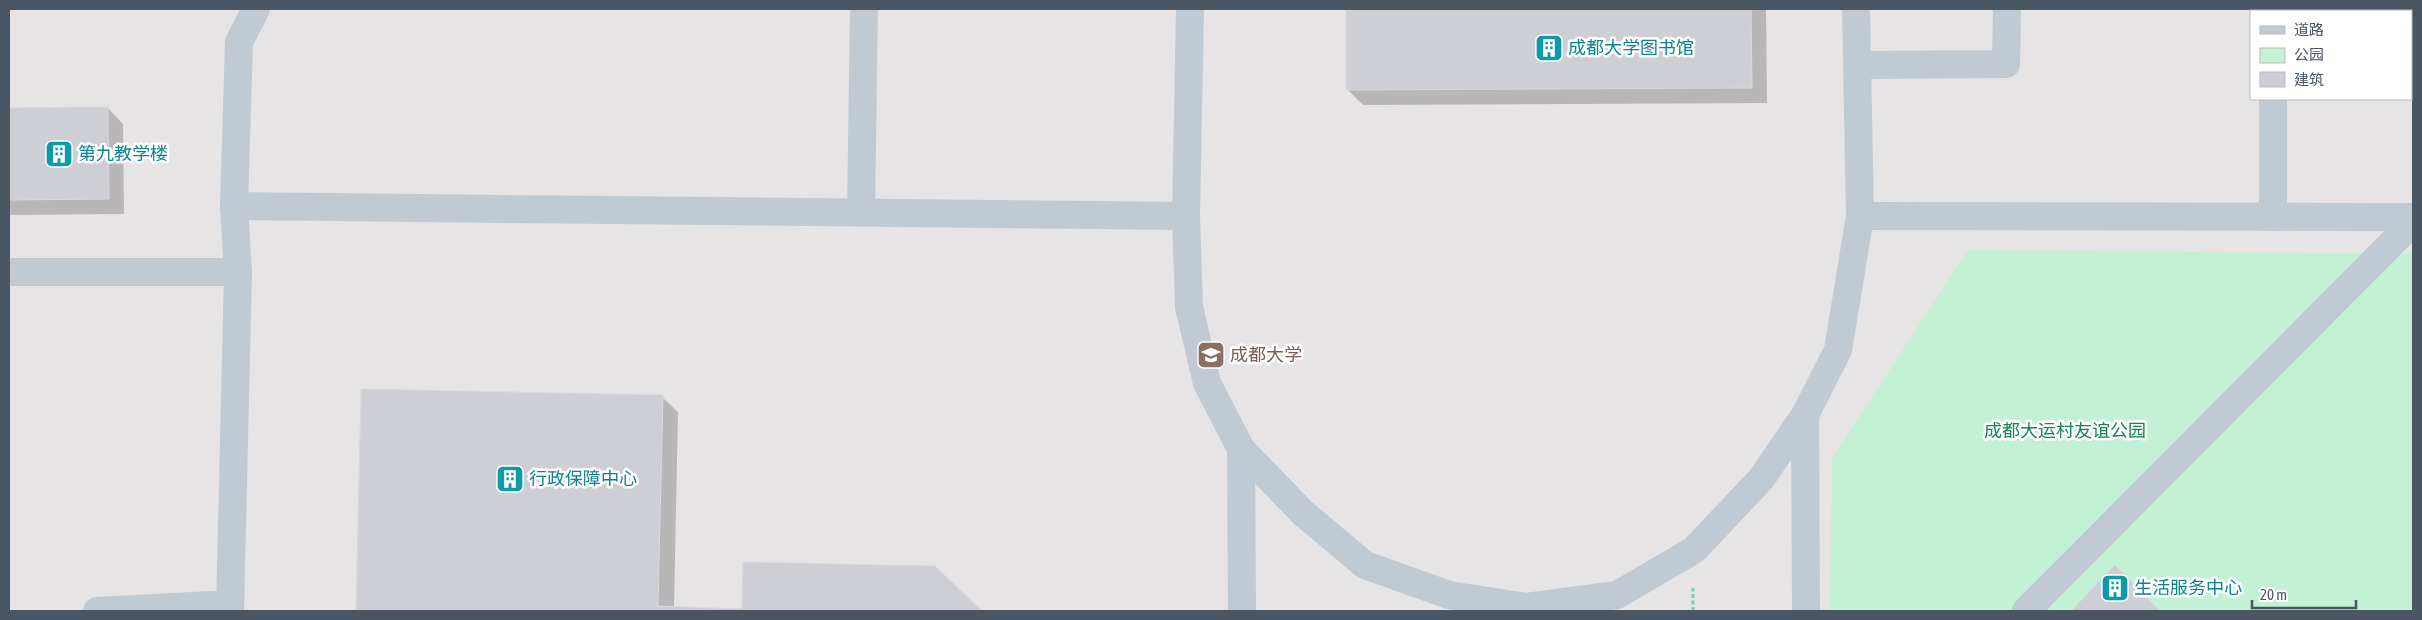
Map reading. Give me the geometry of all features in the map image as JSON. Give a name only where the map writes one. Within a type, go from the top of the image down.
[{"type":"street","points":[[97,611],[230,607],[238,272],[234,206],[239,42],[256,9]]},
{"type":"street","points":[[861,212],[864,9]]},
{"type":"street","points":[[1190,9],[1186,216],[1189,307],[1207,383],[1241,450],[1303,513],[1365,565],[1449,595],[1526,607],[1617,595],[1694,550],[1761,479],[1805,415],[1838,350],[1860,216],[1856,9]]},
{"type":"street","points":[[1857,65],[2006,64],[2007,9]]},
{"type":"street","points":[[2272,100],[2273,217]]},
{"type":"street","points":[[234,206],[1186,216]]},
{"type":"street","points":[[1860,216],[2413,217]]},
{"type":"street","points":[[2026,611],[2413,222]]},
{"type":"street","points":[[9,272],[238,272]]},
{"type":"street","points":[[1805,415],[1806,611]]},
{"type":"street","points":[[1241,450],[1242,611]]},
{"type":"shaded area","name":"成都大学","points":[[9,9],[2413,9],[2413,611],[9,611]]},
{"type":"green space","name":"成都大运村友谊公园","points":[[1968,250],[2413,254],[2413,611],[1830,611],[1832,458]]},
{"type":"building","name":"成都大学图书馆","points":[[1346,9],[1751,9],[1752,88],[1346,90]]},
{"type":"building","points":[[2413,9],[2413,86],[2412,10],[2366,10]]},
{"type":"building","name":"第九教学楼","points":[[108,107],[109,199],[9,200],[9,108]]},
{"type":"building","name":"行政保障中心","points":[[361,389],[663,395],[658,606],[742,609],[743,562],[935,566],[982,611],[356,611]]},
{"type":"building","name":"生活服务中心","points":[[2115,565],[2160,611],[2071,611]]},
{"type":"place","name":"成都大学图书馆","points":[[1549,48]]},
{"type":"place","name":"第九教学楼","points":[[59,154]]},
{"type":"place","name":"成都大学","points":[[1211,355]]},
{"type":"place","name":"行政保障中心","points":[[510,479]]},
{"type":"place","name":"生活服务中心","points":[[2115,588]]}]
